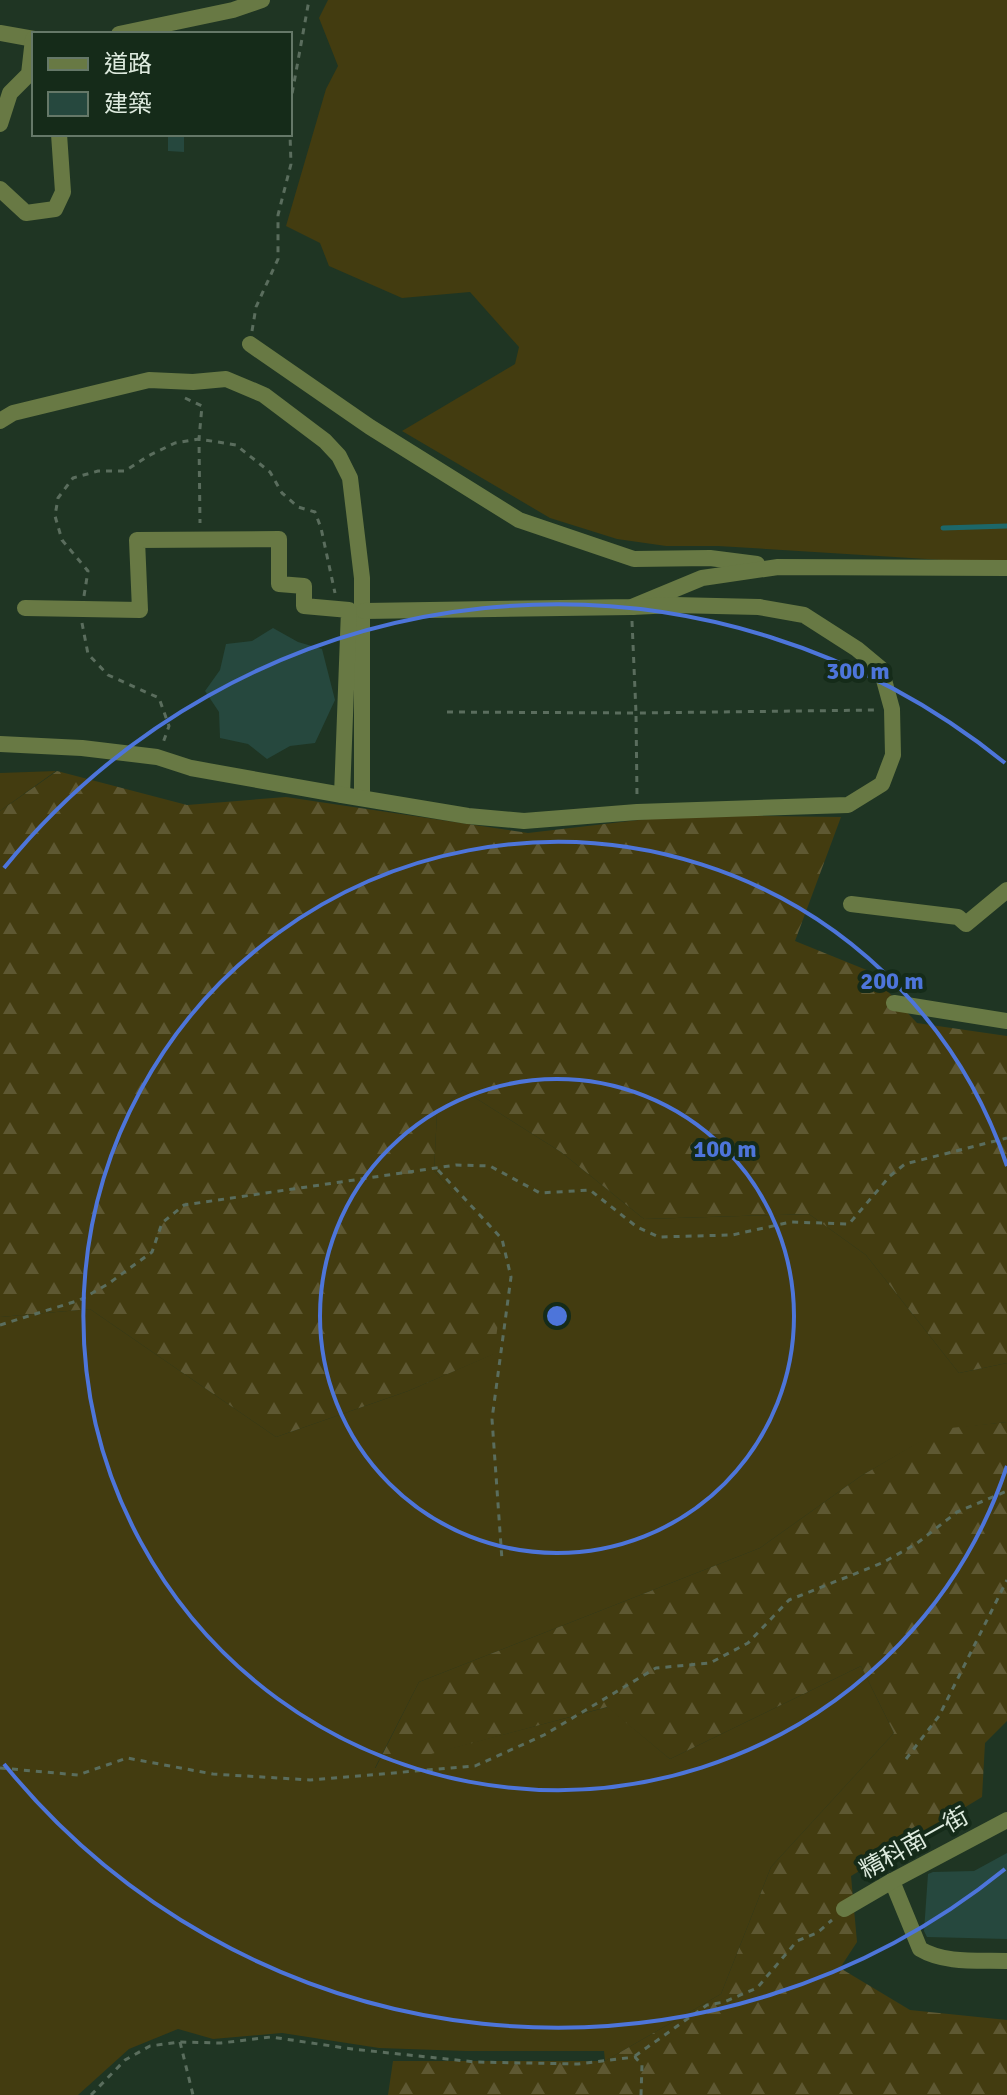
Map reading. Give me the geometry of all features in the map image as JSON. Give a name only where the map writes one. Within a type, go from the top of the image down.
[{"type":"street","points":[[128,32],[233,10],[262,0]]},
{"type":"street","points":[[0,33],[32,39]]},
{"type":"street","points":[[0,124],[10,93],[32,76]]},
{"type":"street","points":[[0,189],[26,213],[55,209],[63,192],[59,136]]},
{"type":"street","points":[[250,344],[370,427],[519,520],[634,559],[710,558],[778,567],[1007,568]]},
{"type":"street","points":[[0,421],[13,413],[149,380],[193,382],[226,379],[264,395],[325,441],[339,456],[350,478],[364,611],[362,798]]},
{"type":"street","points":[[25,608],[140,610],[137,540],[279,539],[279,584],[304,586],[304,606],[349,610],[342,795]]},
{"type":"street","points":[[632,607],[702,578],[778,567]]},
{"type":"street","points":[[0,744],[66,747],[157,757],[191,768],[342,795],[468,816],[524,821],[637,812],[848,805],[882,784],[893,755],[892,709],[881,669],[857,649],[804,615],[759,607],[674,605],[364,611]]},
{"type":"street","points":[[851,904],[958,917],[966,924],[1007,890]]},
{"type":"street","points":[[894,1003],[1007,1021]]},
{"type":"street","name":"精科南一街","points":[[844,1909],[1007,1820]]},
{"type":"street","points":[[892,1881],[920,1949],[950,1959],[1007,1961]]},
{"type":"path","points":[[292,94],[309,0]]},
{"type":"path","points":[[250,344],[256,307],[278,259],[278,215],[291,164],[290,136]]},
{"type":"path","points":[[176,393],[202,406],[199,439],[200,538]]},
{"type":"path","points":[[632,607],[637,812]]},
{"type":"path","points":[[447,712],[892,709]]},
{"type":"path","points":[[0,1325],[80,1300],[108,1284],[152,1252],[162,1223],[184,1205],[456,1165],[490,1166],[540,1193],[590,1190],[637,1227],[659,1237],[732,1235],[791,1222],[849,1224],[890,1176],[905,1164],[1007,1138]]},
{"type":"path","points":[[438,1170],[502,1239],[511,1277],[492,1419],[502,1560]]},
{"type":"path","points":[[0,1768],[78,1775],[127,1758],[213,1774],[310,1780],[475,1766],[544,1735],[656,1668],[710,1663],[748,1643],[789,1600],[882,1563],[916,1544],[957,1512],[1007,1491]]},
{"type":"path","points":[[906,1759],[939,1716],[1007,1580]]},
{"type":"path","points":[[91,2095],[125,2060],[150,2046],[180,2042],[221,2043],[271,2037],[475,2062],[578,2064],[635,2057],[707,2005],[724,2002],[757,1988],[797,1941],[817,1933],[844,1909]]},
{"type":"path","points":[[180,2042],[193,2095]]},
{"type":"path","points":[[635,2057],[642,2065],[641,2095]]},
{"type":"green space","points":[[328,0],[1007,0],[1007,564],[718,546],[666,546],[617,539],[550,518],[402,431],[515,364],[519,347],[470,292],[402,298],[329,266],[320,243],[286,226],[326,89],[338,66],[319,18]]},
{"type":"green space","points":[[56,771],[0,811],[0,773]]},
{"type":"green space","points":[[57,771],[187,805],[286,797],[528,833],[681,815],[841,817],[795,941],[869,971],[917,1023],[1007,1036],[1007,1363],[959,1373],[866,1255],[809,1214],[644,1219],[561,1152],[463,1090],[437,1112],[434,1171],[507,1253],[494,1354],[408,1391],[276,1437],[90,1309],[0,1317],[0,811]]},
{"type":"green space","points":[[463,1090],[561,1152],[644,1219],[809,1214],[866,1255],[959,1373],[1007,1363],[1007,1422],[941,1430],[861,1476],[760,1548],[419,1682],[375,1768],[608,1707],[670,1759],[861,1666],[894,1733],[771,1867],[721,1994],[605,2061],[604,2051],[379,2048],[282,2033],[213,2039],[178,2029],[129,2049],[78,2095],[0,2095],[0,1317],[90,1309],[276,1437],[408,1391],[493,1354],[506,1253],[434,1171],[437,1112]]},
{"type":"green space","points":[[1007,1422],[1007,1721],[985,1743],[982,1797],[851,1876],[857,1942],[840,1968],[910,2010],[1007,2020],[1007,2095],[388,2095],[393,2061],[605,2061],[721,1994],[771,1867],[894,1733],[861,1666],[670,1759],[607,1707],[375,1769],[419,1682],[760,1548],[861,1476],[941,1429]]},
{"type":"building","points":[[168,136],[184,136],[184,152],[168,151]]},
{"type":"building","points":[[273,628],[298,642],[322,649],[335,700],[315,743],[290,746],[267,759],[248,744],[220,738],[219,712],[205,691],[220,670],[226,644],[252,641]]},
{"type":"building","points":[[1007,1853],[1007,1939],[927,1937],[924,1931],[928,1874],[974,1871]]},
{"type":"waterway","points":[[943,528],[1007,526]]}]
